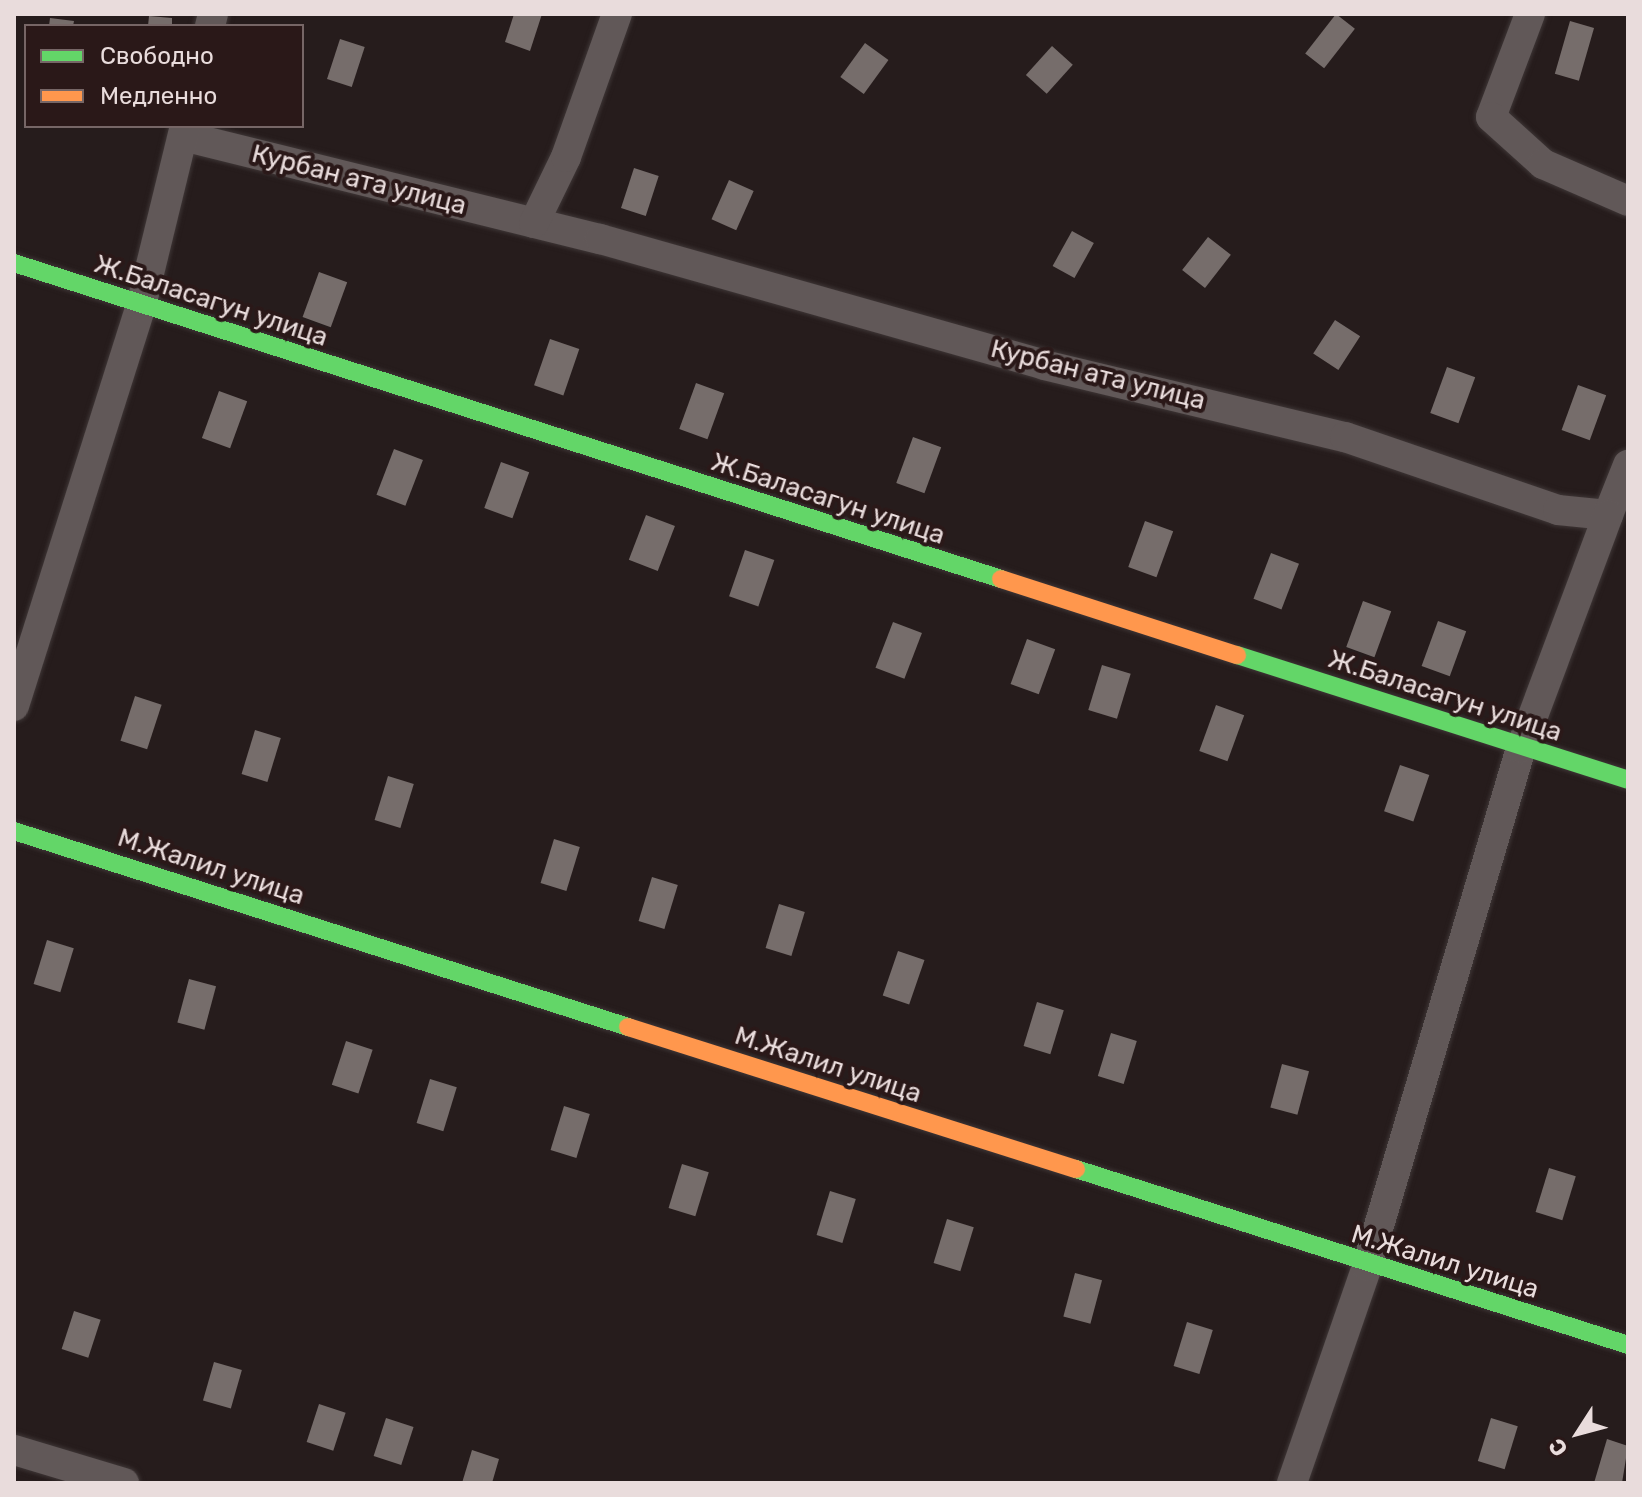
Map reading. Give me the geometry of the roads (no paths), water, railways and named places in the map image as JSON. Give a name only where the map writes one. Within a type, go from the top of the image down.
[{"type":"street","points":[[534,223],[566,157],[617,14]]},
{"type":"street","points":[[1530,14],[1491,117],[1543,164],[1628,201]]},
{"type":"street","points":[[14,706],[141,306],[184,131]]},
{"type":"street","name":"Курбан ата улица","points":[[184,131],[534,223],[1044,365],[1345,437],[1558,510],[1608,515]]},
{"type":"street","name":"Ж.Баласагун улица","points":[[14,263],[1628,780]]},
{"type":"street","points":[[1292,1483],[1367,1266],[1521,748],[1628,465]]},
{"type":"street","name":"М.Жалил улица","points":[[14,831],[1367,1266],[1628,1345]]},
{"type":"street","points":[[14,1450],[124,1483]]}]
